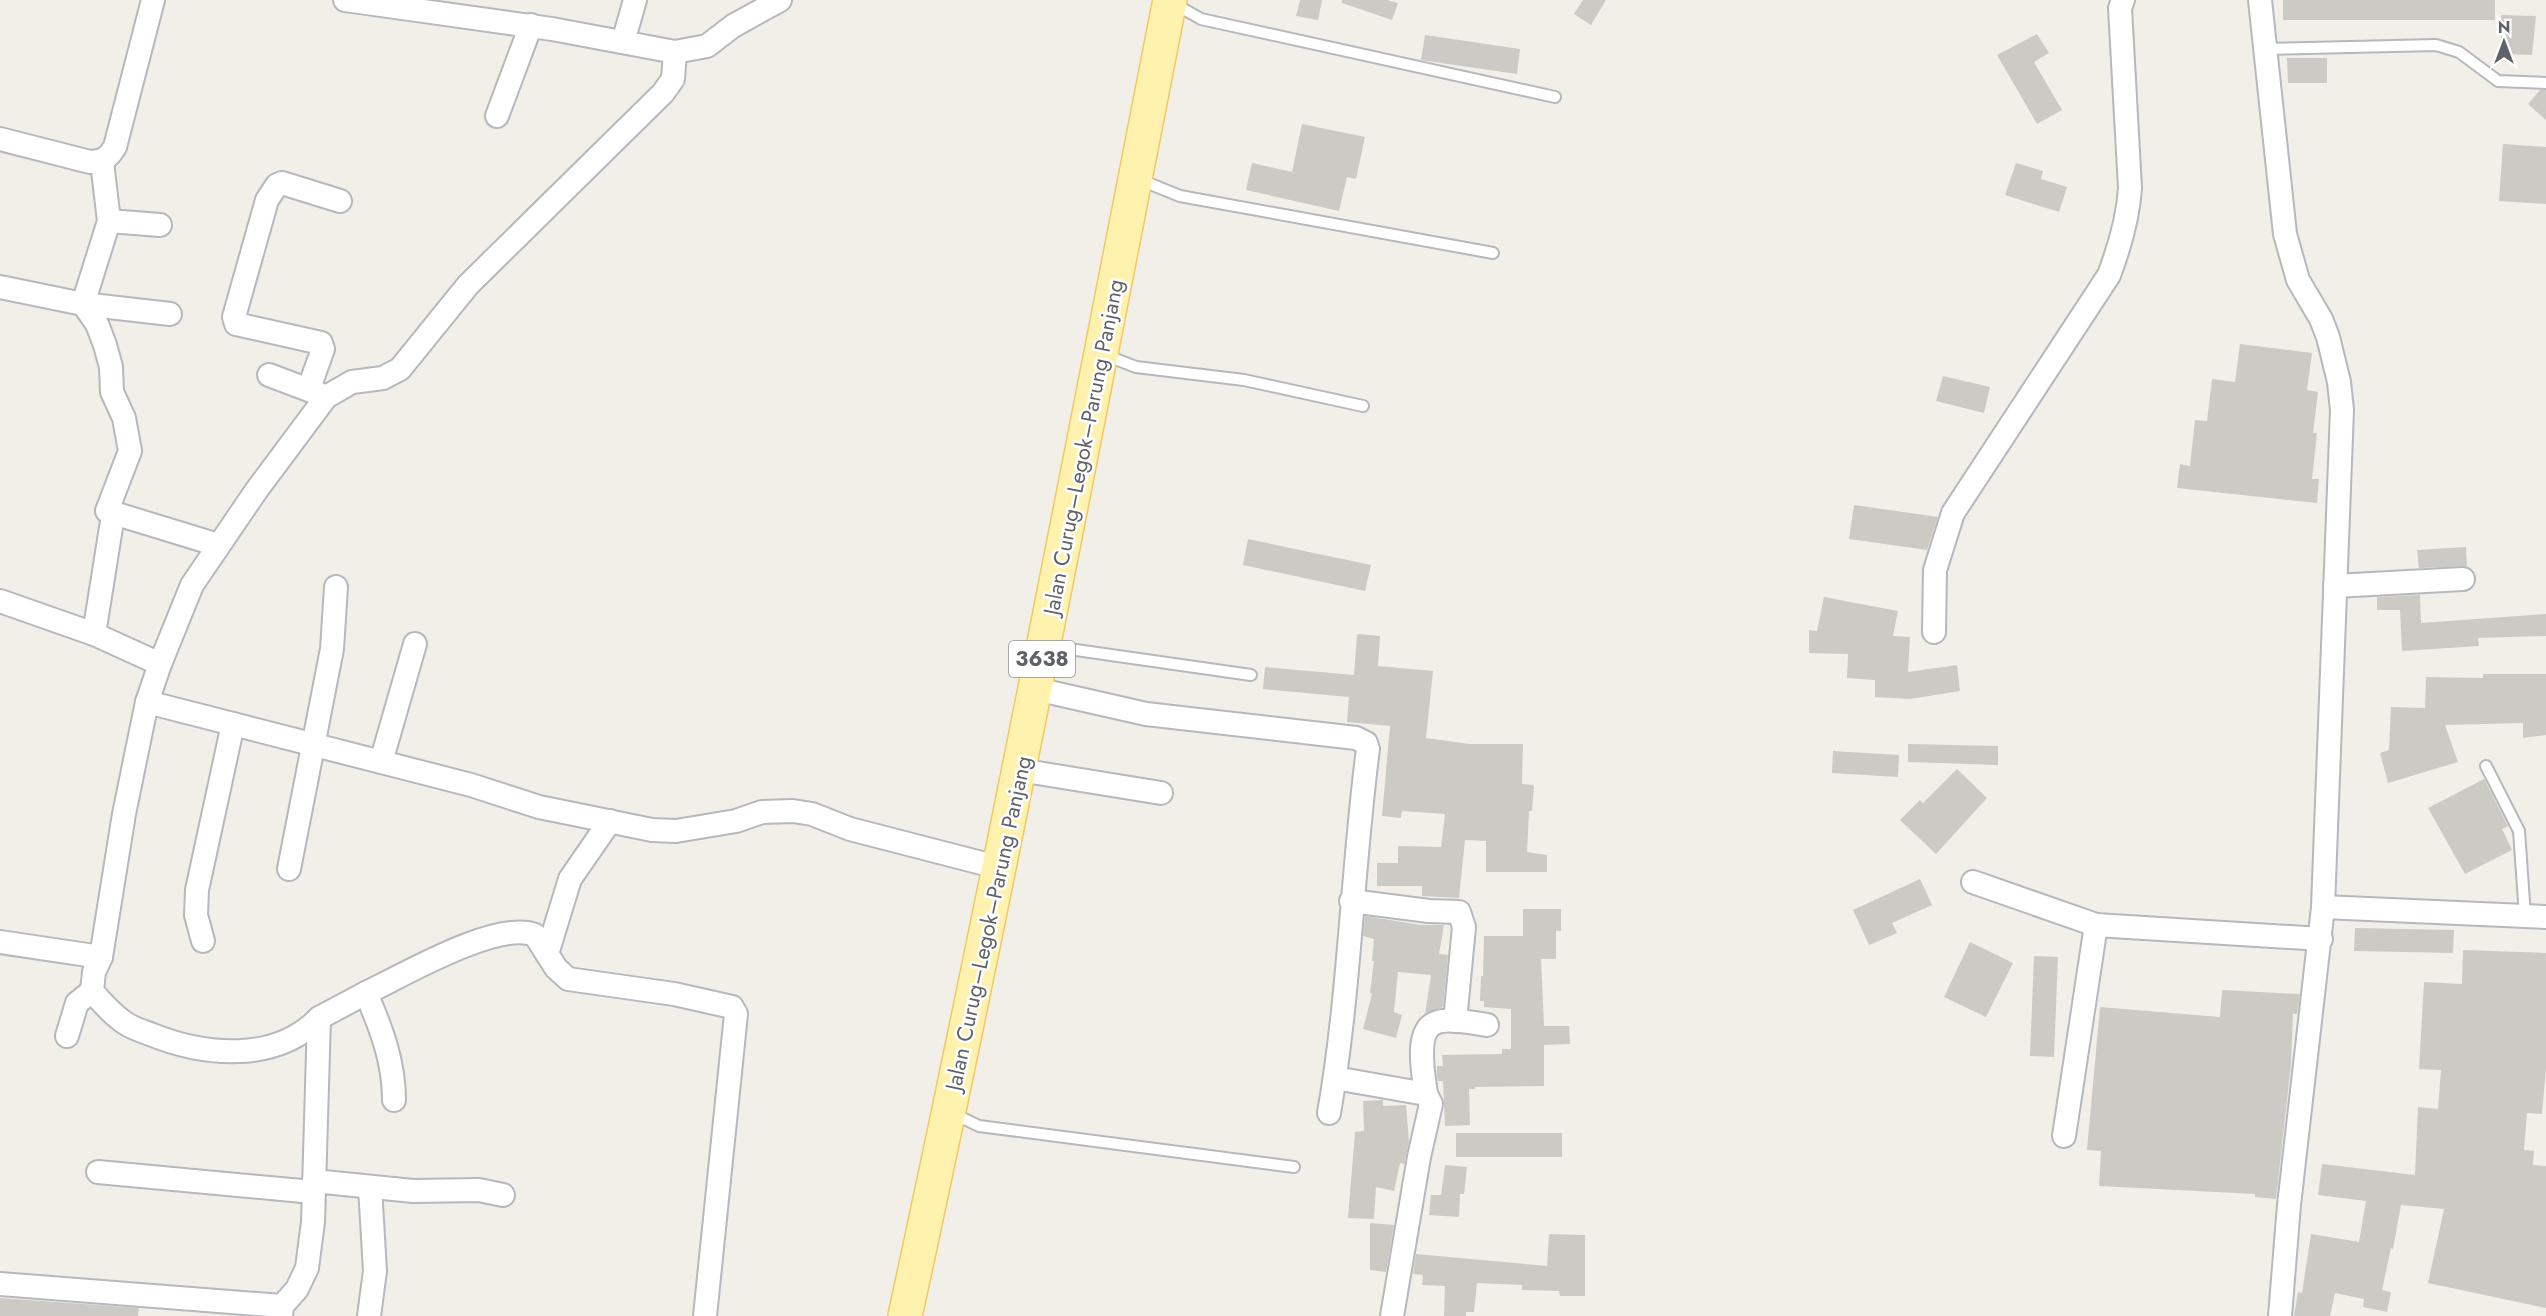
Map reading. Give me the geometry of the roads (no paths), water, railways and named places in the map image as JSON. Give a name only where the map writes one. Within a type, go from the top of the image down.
[{"type":"main road","name":"Jalan Curug–Legok–Parung Panjang","points":[[905,1316],[949,1111],[997,867],[1020,770],[1170,1]]},
{"type":"street","points":[[83,304],[109,221],[102,162],[115,147],[153,0]]},
{"type":"street","points":[[345,0],[378,2],[531,26],[675,52],[707,46],[733,26],[780,0]]},
{"type":"street","points":[[623,42],[635,0]]},
{"type":"street","points":[[1934,632],[1935,570],[1953,513],[2109,275],[2121,242],[2128,214],[2130,188],[2120,8],[2123,0]]},
{"type":"street","points":[[2260,0],[2289,251],[2298,280],[2321,319],[2339,382],[2342,410],[2342,475],[2335,586],[2321,939],[2289,1205],[2280,1316]]},
{"type":"street","points":[[497,116],[531,26]]},
{"type":"street","points":[[269,375],[318,393],[352,382],[383,378],[400,369],[468,285],[663,93],[673,79],[675,52]]},
{"type":"street","points":[[0,139],[90,162],[102,162]]},
{"type":"street","points":[[67,1036],[77,1002],[92,991],[94,972],[101,957],[124,814],[147,702],[159,664],[192,585],[318,393],[323,349],[321,343],[236,324],[234,317],[267,200],[277,185],[282,183],[340,201]]},
{"type":"street","points":[[109,221],[160,225]]},
{"type":"street","points":[[5,292],[170,314]]},
{"type":"street","points":[[83,304],[97,324],[105,345],[111,367],[112,392],[127,434],[130,451],[124,473],[107,509],[113,515],[218,545]]},
{"type":"street","points":[[94,634],[113,515]]},
{"type":"street","points":[[2335,586],[2463,579]]},
{"type":"street","points":[[289,869],[332,649],[336,587]]},
{"type":"street","points":[[0,602],[94,634],[159,664]]},
{"type":"street","points":[[381,762],[415,644]]},
{"type":"street","points":[[1036,689],[1146,714],[1356,738],[1366,743],[1368,749],[1335,1078],[1329,1113]]},
{"type":"street","points":[[147,702],[471,785],[539,807],[652,830],[676,831],[736,820],[762,812],[793,811],[812,814],[850,829],[997,867]]},
{"type":"street","points":[[203,941],[196,915],[197,890],[233,724]]},
{"type":"street","points":[[1020,770],[1161,793]]},
{"type":"street","points":[[547,954],[562,896],[570,879],[610,820]]},
{"type":"street","points":[[1973,882],[2096,924],[2321,939]]},
{"type":"street","points":[[1351,902],[1459,912],[1464,927],[1455,1021]]},
{"type":"street","points":[[2323,907],[2536,916]]},
{"type":"street","points":[[2064,1136],[2096,924]]},
{"type":"street","points":[[92,991],[126,1024],[173,1043],[232,1052],[277,1045],[308,1030],[320,1018],[366,993],[461,948],[502,933],[527,932],[535,935],[555,968],[568,979],[732,1007],[736,1014],[705,1316]]},
{"type":"street","points":[[0,942],[101,957]]},
{"type":"street","points":[[366,993],[384,1035],[394,1080],[394,1100]]},
{"type":"street","points":[[0,1284],[281,1311],[297,1289],[307,1268],[314,1187],[320,1018]]},
{"type":"street","points":[[1392,1316],[1419,1157],[1431,1104],[1426,1094],[1422,1065],[1423,1041],[1435,1023],[1455,1021],[1487,1025]]},
{"type":"street","points":[[1335,1078],[1426,1094]]},
{"type":"street","points":[[98,1172],[314,1187],[370,1187],[413,1191],[479,1190],[503,1195]]},
{"type":"street","points":[[369,1316],[375,1271],[370,1187]]},
{"type":"lane","points":[[1170,1],[1201,19],[1555,97]]},
{"type":"lane","points":[[2264,48],[2436,45],[2458,52],[2498,81],[2546,83]]},
{"type":"lane","points":[[1135,178],[1180,196],[1493,253]]},
{"type":"lane","points":[[1100,353],[1136,367],[1244,380],[1363,406]]},
{"type":"lane","points":[[1045,645],[1251,675]]},
{"type":"lane","points":[[2486,766],[2519,831],[2536,916]]},
{"type":"lane","points":[[949,1111],[978,1126],[1294,1167]]}]
